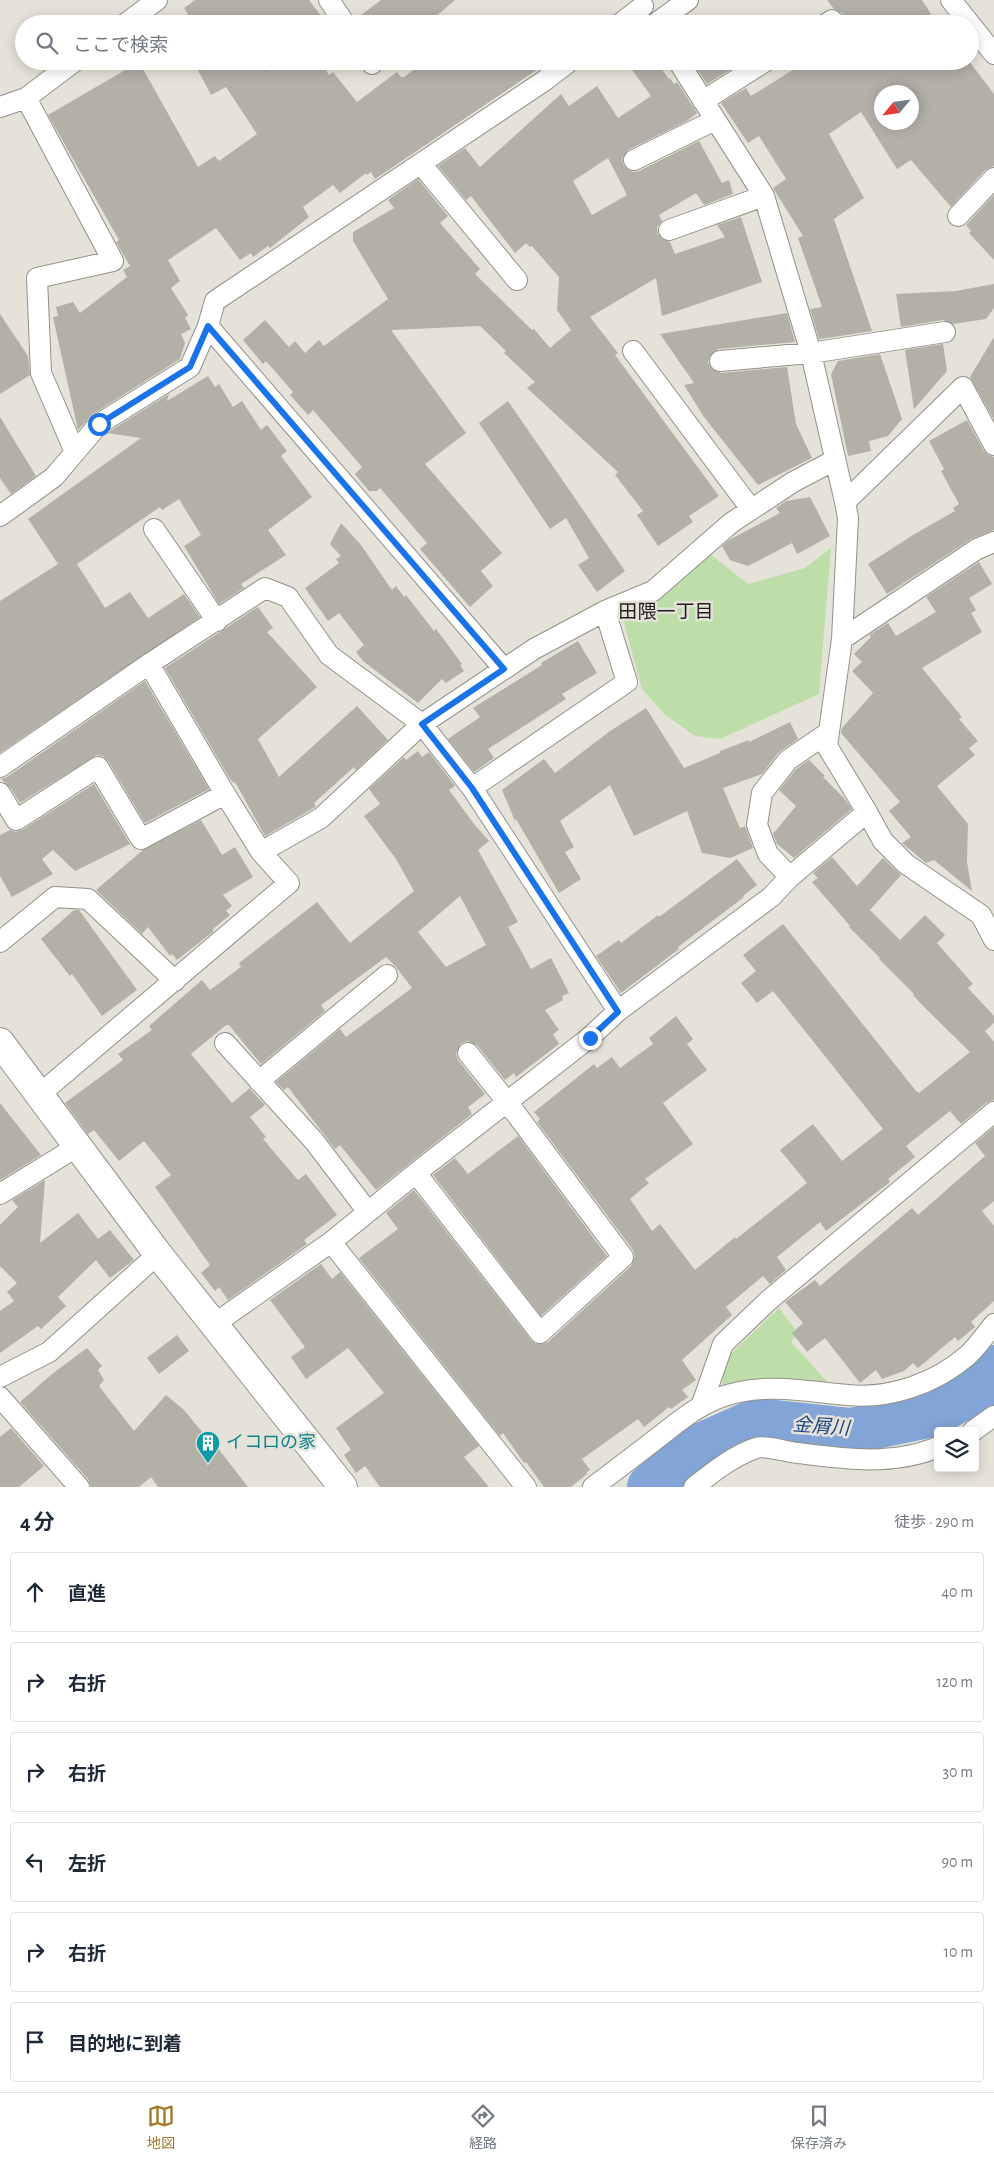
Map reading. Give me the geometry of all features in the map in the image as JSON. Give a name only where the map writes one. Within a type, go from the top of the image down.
[{"type":"street","points":[[137,15],[157,0]]},
{"type":"street","points":[[329,0],[339,15]]},
{"type":"street","points":[[667,15],[688,0]]},
{"type":"street","points":[[951,0],[963,15]]},
{"type":"street","points":[[629,15],[641,3],[649,15]]},
{"type":"street","points":[[979,35],[994,54]]},
{"type":"street","points":[[0,107],[26,98],[63,70]]},
{"type":"street","points":[[0,516],[54,477],[99,424],[190,367],[208,326],[215,300],[544,82],[559,70]]},
{"type":"street","points":[[684,70],[764,196],[812,353],[845,502],[848,518],[842,639],[827,746],[883,841],[906,864],[981,915],[994,940]]},
{"type":"street","points":[[703,101],[752,70]]},
{"type":"street","points":[[26,98],[113,261],[37,278],[41,373],[75,452]]},
{"type":"street","points":[[634,160],[715,120]]},
{"type":"street","points":[[421,164],[517,280]]},
{"type":"street","points":[[958,216],[994,178]]},
{"type":"street","points":[[669,230],[764,196]]},
{"type":"street","points":[[208,326],[504,669]]},
{"type":"street","points":[[720,361],[812,353],[945,332]]},
{"type":"street","points":[[633,351],[751,509]]},
{"type":"street","points":[[845,502],[963,387],[994,445]]},
{"type":"street","points":[[261,852],[321,818],[422,724],[534,649],[605,610],[653,592],[731,522],[793,482],[835,460]]},
{"type":"street","points":[[154,529],[217,622]]},
{"type":"street","points":[[842,639],[977,550],[994,542]]},
{"type":"street","points":[[0,767],[149,664],[217,622],[265,588],[288,597],[329,655],[422,724],[472,788],[618,1012]]},
{"type":"street","points":[[472,788],[627,682],[605,610]]},
{"type":"street","points":[[40,1094],[289,883],[261,852],[149,664]]},
{"type":"street","points":[[790,877],[768,854],[758,825],[762,793],[788,760],[829,732]]},
{"type":"street","points":[[0,794],[16,820],[98,767],[141,839],[225,794]]},
{"type":"street","points":[[214,1324],[330,1242],[590,1038],[618,1012],[771,897],[790,877],[867,812]]},
{"type":"street","points":[[0,942],[55,897],[88,899],[175,981]]},
{"type":"street","points":[[259,1080],[387,975]]},
{"type":"street","points":[[0,1042],[158,1254],[342,1487]]},
{"type":"street","points":[[225,1043],[314,1141],[368,1212]]},
{"type":"street","points":[[416,1173],[540,1333],[623,1257],[508,1103],[468,1053]]},
{"type":"street","points":[[702,1404],[723,1344],[769,1300],[994,1112]]},
{"type":"street","points":[[0,1194],[78,1146]]},
{"type":"street","points":[[330,1242],[526,1487]]},
{"type":"street","points":[[0,1377],[49,1352],[158,1254]]},
{"type":"street","points":[[594,1487],[702,1404],[730,1394],[759,1389],[804,1390],[849,1396],[891,1394],[924,1383],[950,1369],[968,1355],[994,1324]]},
{"type":"street","points":[[0,1396],[79,1487]]},
{"type":"street","points":[[979,1427],[994,1416]]},
{"type":"street","points":[[694,1487],[722,1465],[758,1447],[846,1460],[883,1459],[923,1454],[934,1450]]},
{"type":"green space","points":[[831,548],[819,694],[720,739],[695,736],[664,714],[642,689],[623,619],[662,597],[710,554],[748,584],[805,568]]},
{"type":"green space","points":[[779,1308],[798,1333],[791,1342],[830,1385],[727,1387],[723,1384],[722,1377],[727,1357]]},
{"type":"building","points":[[195,0],[309,0],[320,15],[188,15],[184,8]]},
{"type":"building","points":[[381,0],[455,0],[438,15],[361,15]]},
{"type":"building","points":[[827,0],[922,0],[931,14],[843,15],[834,9]]},
{"type":"building","points":[[125,70],[143,70],[198,167],[215,156],[219,161],[257,134],[226,87],[211,95],[198,70],[326,70],[329,75],[333,72],[357,102],[397,72],[401,77],[404,77],[413,70],[537,70],[375,179],[371,172],[367,175],[366,173],[340,193],[333,185],[303,207],[309,217],[270,248],[268,246],[253,257],[251,253],[240,260],[216,228],[168,260],[180,281],[171,288],[188,315],[185,318],[191,329],[181,334],[185,343],[180,359],[93,414],[78,430],[53,317],[58,316],[56,307],[73,302],[80,313],[127,277],[123,270],[130,266],[116,242],[119,240],[48,115]]},
{"type":"building","points":[[632,70],[662,70],[674,84],[677,82],[697,113],[687,121],[628,150],[622,159],[624,166],[633,172],[639,171],[699,141],[722,183],[729,180],[733,194],[704,205],[696,193],[659,215],[662,221],[657,227],[658,234],[662,239],[670,242],[675,254],[725,237],[717,225],[741,217],[762,282],[662,316],[656,278],[590,317],[618,353],[615,355],[719,496],[689,516],[693,522],[658,546],[637,515],[643,511],[615,475],[618,472],[527,388],[535,382],[504,353],[506,351],[480,326],[391,330],[466,433],[425,464],[502,553],[481,571],[493,586],[470,607],[420,549],[427,543],[380,488],[377,491],[369,491],[355,474],[362,467],[313,410],[308,415],[290,395],[293,392],[266,361],[263,364],[243,340],[265,320],[289,347],[295,341],[305,353],[319,340],[324,346],[388,299],[353,241],[353,232],[394,208],[388,200],[418,179],[448,216],[440,223],[480,269],[475,274],[532,330],[534,329],[550,348],[571,330],[557,310],[559,277],[532,246],[530,247],[526,243],[515,253],[471,196],[466,200],[438,166],[465,148],[480,167],[561,94],[569,106],[597,86],[618,118],[651,96]],"holes":[[[608,158],[627,195],[592,215],[573,181]]]},
{"type":"building","points":[[698,70],[730,70],[707,84]]},
{"type":"building","points":[[793,70],[976,70],[994,94],[994,166],[985,170],[951,207],[911,160],[897,169],[861,112],[829,134],[864,198],[834,219],[872,331],[819,339],[810,309],[822,307],[798,238],[803,236],[773,188],[786,179],[759,136],[748,143],[721,103],[746,88],[751,96]]},
{"type":"building","points":[[994,195],[994,260],[969,233],[971,231],[966,225]]},
{"type":"building","points":[[994,284],[994,308],[986,319],[953,324],[943,320],[901,327],[896,294],[956,291]]},
{"type":"building","points":[[787,313],[795,342],[718,349],[710,356],[708,362],[711,368],[721,373],[787,367],[796,424],[812,458],[758,485],[704,417],[684,385],[694,383],[660,334]]},
{"type":"building","points":[[0,314],[28,356],[30,375],[0,394]]},
{"type":"building","points":[[994,337],[994,420],[970,377]]},
{"type":"building","points":[[943,344],[947,371],[914,409],[905,350]]},
{"type":"building","points":[[880,354],[902,419],[888,436],[869,441],[871,451],[848,456],[831,374],[838,361]]},
{"type":"building","points":[[208,376],[215,387],[219,384],[233,407],[242,401],[261,430],[267,425],[287,451],[281,456],[312,497],[268,530],[286,555],[241,584],[244,588],[219,604],[184,546],[201,535],[179,499],[162,510],[160,507],[77,564],[105,608],[130,592],[148,618],[184,594],[200,617],[0,753],[0,601],[58,564],[28,519],[141,438],[107,433],[169,394],[167,401]]},
{"type":"building","points":[[508,401],[625,571],[597,592],[578,565],[589,558],[566,518],[550,529],[479,423]]},
{"type":"building","points":[[0,417],[36,476],[11,494],[0,478]]},
{"type":"building","points":[[967,420],[984,451],[994,457],[994,530],[971,539],[887,594],[868,564],[955,511],[953,508],[959,504],[941,471],[944,469],[929,441]]},
{"type":"building","points":[[810,497],[830,536],[797,554],[792,543],[748,566],[730,560],[722,546],[729,540],[780,513],[776,508],[786,501]]},
{"type":"building","points":[[341,523],[361,545],[392,590],[396,586],[404,597],[406,595],[434,631],[436,629],[462,664],[460,665],[464,671],[446,683],[442,679],[418,703],[363,661],[356,652],[364,645],[339,613],[328,621],[305,588],[339,563],[336,559],[341,556],[330,544]]},
{"type":"building","points":[[979,562],[992,584],[969,598],[976,610],[971,613],[982,632],[922,668],[962,717],[959,719],[978,741],[969,748],[975,755],[937,786],[968,824],[967,862],[972,891],[934,860],[926,863],[902,843],[911,837],[889,811],[900,802],[841,733],[842,728],[873,693],[852,671],[862,662],[854,654],[871,637],[869,635],[888,623],[896,636],[936,612],[926,597]]},
{"type":"building","points":[[258,607],[273,628],[267,632],[317,687],[258,739],[279,777],[357,706],[388,740],[356,770],[354,767],[314,803],[316,806],[314,808],[265,836],[235,782],[230,779],[165,668]]},
{"type":"building","points":[[578,641],[597,673],[562,694],[566,699],[488,749],[494,758],[474,772],[448,739],[480,717],[473,708]]},
{"type":"building","points":[[145,681],[209,789],[145,823],[108,761],[103,756],[97,755],[20,803],[10,787],[1,779],[7,777]]},
{"type":"building","points":[[646,708],[684,768],[720,753],[720,751],[749,740],[749,742],[790,722],[798,739],[779,752],[762,774],[723,788],[740,828],[745,826],[753,848],[730,858],[702,853],[687,811],[634,836],[610,785],[560,821],[574,847],[565,852],[581,879],[559,893],[516,819],[515,821],[502,790],[544,759],[555,773],[610,731]]},
{"type":"building","points":[[418,751],[422,757],[429,752],[455,786],[449,790],[489,841],[478,850],[518,922],[508,927],[531,969],[551,958],[569,993],[562,996],[563,1000],[545,1010],[559,1030],[553,1034],[559,1044],[516,1077],[514,1073],[505,1080],[477,1045],[467,1041],[460,1044],[456,1054],[458,1060],[485,1094],[468,1107],[472,1114],[376,1190],[340,1145],[335,1149],[288,1087],[284,1090],[276,1082],[340,1029],[346,1037],[412,988],[396,967],[386,957],[321,1005],[325,1011],[261,1064],[229,1025],[226,1025],[191,1054],[232,1103],[250,1088],[265,1105],[250,1117],[266,1137],[263,1139],[298,1180],[306,1174],[337,1215],[304,1240],[307,1244],[228,1300],[219,1287],[215,1291],[201,1273],[210,1265],[155,1187],[171,1175],[144,1141],[119,1161],[94,1130],[88,1134],[65,1103],[123,1060],[118,1054],[152,1030],[149,1026],[202,980],[210,990],[241,967],[239,963],[317,902],[350,943],[414,891],[396,859],[364,816],[380,804],[369,789],[404,757],[406,760]],"holes":[[[460,896],[486,945],[446,967],[418,932]]]},
{"type":"building","points":[[809,760],[852,809],[794,858],[777,844],[773,834],[796,806],[779,790],[796,769]]},
{"type":"building","points":[[94,784],[130,844],[75,871],[53,850],[42,859],[53,874],[12,897],[0,876],[0,835],[10,830],[16,832],[22,830]]},
{"type":"building","points":[[201,820],[222,855],[235,847],[253,877],[223,895],[232,906],[226,911],[230,915],[213,929],[213,932],[177,960],[172,954],[170,956],[148,927],[142,934],[96,890],[143,850]]},
{"type":"building","points":[[832,857],[857,886],[883,858],[901,875],[870,910],[900,940],[925,915],[945,935],[937,943],[973,984],[968,988],[994,1016],[994,1023],[985,1031],[994,1042],[994,1100],[986,1103],[961,1124],[950,1111],[906,1146],[915,1157],[888,1179],[890,1182],[826,1231],[820,1222],[777,1257],[786,1270],[770,1284],[763,1276],[726,1307],[732,1315],[682,1360],[696,1380],[682,1390],[688,1397],[671,1409],[669,1407],[644,1427],[638,1419],[582,1459],[590,1470],[571,1487],[544,1487],[503,1433],[500,1436],[359,1258],[398,1229],[386,1213],[414,1190],[531,1340],[536,1344],[548,1342],[631,1266],[635,1256],[633,1250],[537,1122],[540,1119],[534,1112],[594,1064],[597,1068],[612,1057],[620,1068],[653,1044],[649,1038],[676,1016],[693,1039],[687,1044],[707,1070],[663,1103],[693,1144],[645,1179],[649,1183],[630,1199],[652,1231],[660,1224],[695,1270],[735,1237],[736,1239],[807,1183],[780,1150],[813,1124],[842,1161],[883,1129],[773,991],[757,1003],[741,983],[756,971],[743,955],[783,924],[916,1091],[919,1093],[970,1052],[923,1006],[914,994],[849,927],[812,882],[818,878],[813,873]]},
{"type":"building","points":[[737,859],[757,885],[678,947],[679,949],[621,993],[596,956],[619,940],[621,943],[658,915],[659,917]]},
{"type":"building","points":[[74,910],[79,910],[137,990],[102,1016],[72,974],[70,976],[41,939]]},
{"type":"building","points":[[0,1103],[41,1155],[0,1180]]},
{"type":"building","points":[[994,1127],[994,1201],[982,1211],[994,1226],[994,1301],[971,1322],[975,1327],[958,1341],[955,1337],[918,1368],[913,1363],[904,1371],[882,1379],[876,1370],[860,1383],[825,1338],[807,1352],[792,1333],[803,1323],[785,1302],[815,1280],[820,1286],[912,1208],[918,1215],[985,1156],[975,1143]]},
{"type":"building","points":[[518,1136],[607,1256],[541,1316],[433,1175],[455,1158],[468,1174]]},
{"type":"building","points":[[45,1180],[40,1243],[78,1213],[98,1239],[110,1230],[134,1260],[110,1278],[96,1260],[58,1297],[66,1306],[41,1329],[38,1326],[0,1353],[0,1311],[14,1301],[7,1292],[17,1283],[0,1266],[0,1225],[18,1207],[12,1200]]},
{"type":"building","points":[[321,1264],[332,1279],[340,1272],[479,1446],[464,1457],[489,1487],[380,1487],[365,1466],[356,1473],[344,1455],[351,1450],[336,1428],[384,1393],[348,1348],[306,1379],[291,1357],[305,1347],[270,1300]]},
{"type":"building","points":[[177,1335],[189,1351],[159,1374],[147,1358]]},
{"type":"building","points":[[87,1348],[102,1366],[98,1370],[104,1380],[99,1386],[134,1431],[166,1395],[184,1410],[212,1444],[214,1443],[248,1487],[158,1487],[151,1477],[139,1487],[91,1487],[88,1479],[20,1402],[52,1374]]},
{"type":"building","points":[[11,1428],[44,1466],[19,1487],[0,1487],[0,1437]]},
{"type":"waterway","name":"金屑川","points":[[650,1487],[701,1446],[757,1421],[851,1431],[933,1414],[981,1387],[994,1368]]},
{"type":"place","name":"イコロの家","points":[[208,1464]]},
{"type":"district","name":"田隈一丁目","points":[[666,612]]},
{"type":"route","points":[[99,424],[190,367],[208,326],[504,669],[422,724],[472,788],[618,1012],[590,1038]]}]
